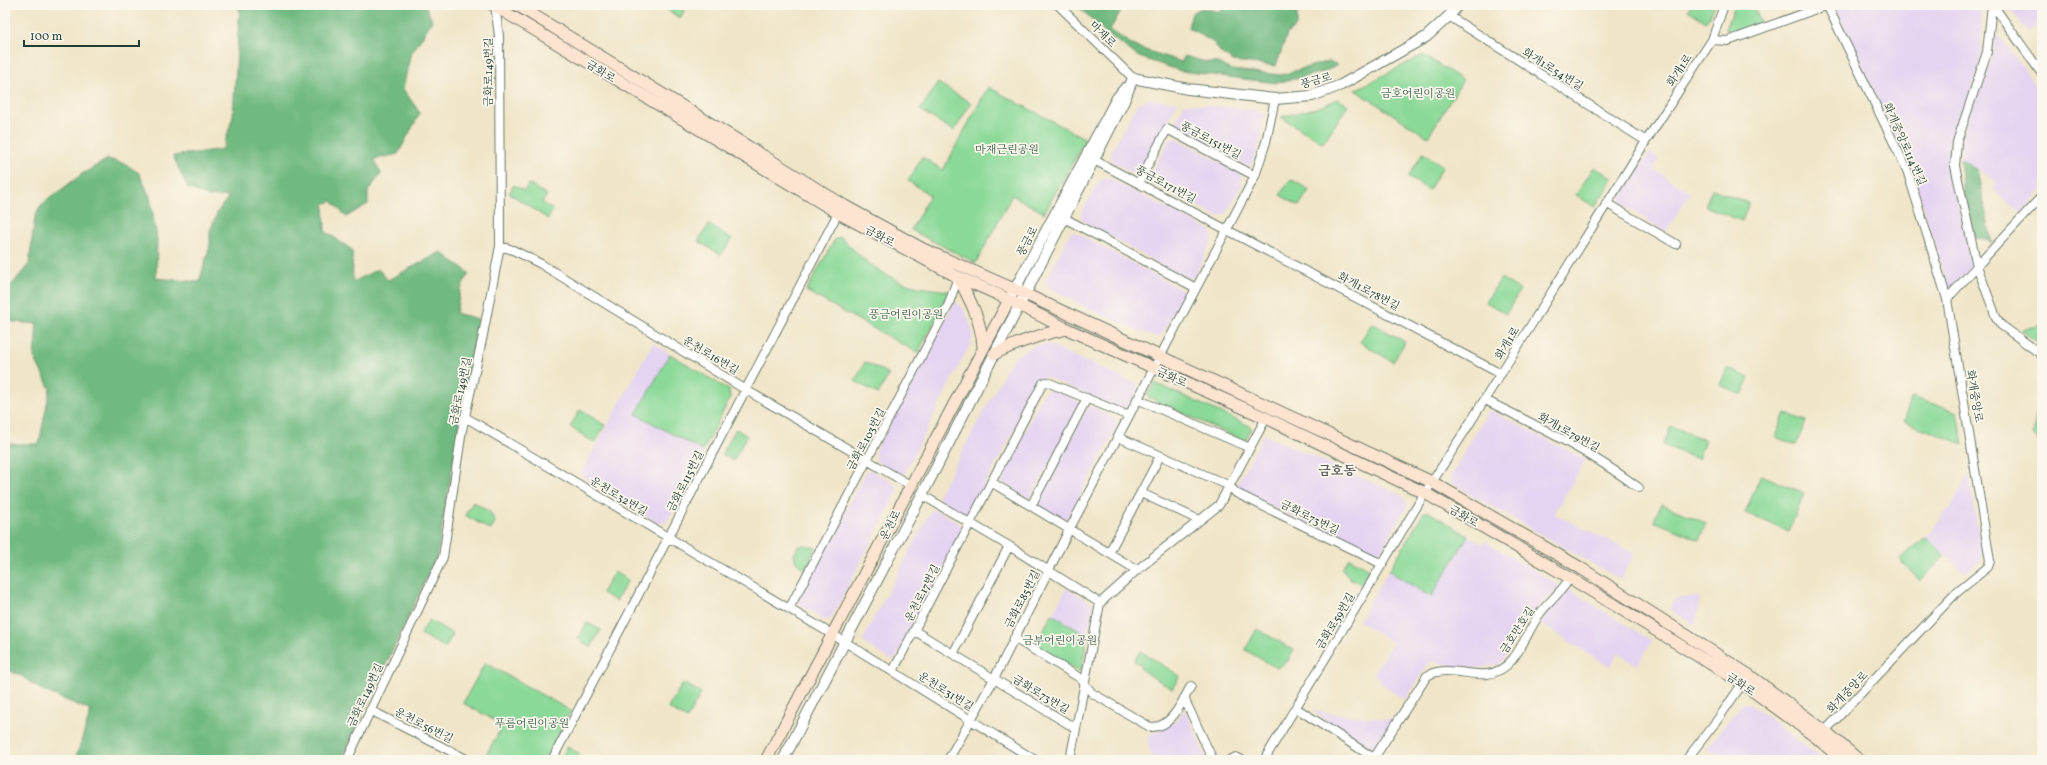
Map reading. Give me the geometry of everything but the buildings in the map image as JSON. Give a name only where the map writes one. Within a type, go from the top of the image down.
[{"type":"main road","name":"금화로","points":[[494,5],[838,214],[958,277],[1153,369],[1266,418],[1425,493],[1570,578],[1742,683],[1859,760]]},
{"type":"main road","name":"금화로","points":[[517,5],[845,206],[923,249],[1020,292],[1432,482],[1579,567],[1750,674],[1821,734],[1842,760]]},
{"type":"main road","points":[[958,277],[975,308],[984,346]]},
{"type":"main road","name":"운천로","points":[[766,760],[1009,300]]},
{"type":"main road","points":[[994,354],[1020,340],[1067,329]]},
{"type":"street","name":"금화로149번길","points":[[347,760],[443,557],[465,417],[500,246],[499,36],[494,5]]},
{"type":"street","name":"마재로","points":[[1058,5],[1133,78]]},
{"type":"street","name":"풍금로","points":[[1133,78],[1188,89],[1275,99],[1312,96],[1341,85],[1426,36],[1449,16],[1458,5]]},
{"type":"street","name":"화개1로","points":[[1425,493],[1485,400],[1606,203],[1712,40],[1724,5]]},
{"type":"street","points":[[1712,40],[1728,41],[1827,5]]},
{"type":"street","name":"화개중앙로114번길","points":[[1827,5],[1906,170],[1948,298]]},
{"type":"street","points":[[1992,5],[2042,74]]},
{"type":"street","points":[[1992,5],[1987,52],[1956,142],[1955,166],[1977,266],[1996,317],[2001,325],[2042,355]]},
{"type":"street","name":"화개1로54번길","points":[[1449,16],[1646,141]]},
{"type":"street","name":"풍금로","points":[[1020,292],[1117,98],[1133,78]]},
{"type":"street","name":"풍금로","points":[[1020,292],[1064,218],[1124,101],[1133,78]]},
{"type":"street","points":[[1153,369],[1254,176],[1266,142],[1275,99]]},
{"type":"street","name":"풍금로151번길","points":[[1139,182],[1167,129],[1254,176]]},
{"type":"street","name":"풍금로171번길","points":[[1094,160],[1139,182],[1226,229]]},
{"type":"street","points":[[1948,298],[2042,196]]},
{"type":"street","points":[[1606,203],[1676,244]]},
{"type":"street","name":"금화로115번길","points":[[552,760],[838,214]]},
{"type":"street","points":[[1064,218],[1196,288]]},
{"type":"street","name":"화개1로78번길","points":[[1226,229],[1501,374]]},
{"type":"street","name":"운천로16번길","points":[[500,246],[513,250],[541,264],[746,390],[910,485]]},
{"type":"street","name":"금화로103번길","points":[[789,609],[948,306],[958,277]]},
{"type":"street","name":"운천로","points":[[1009,300],[1020,292]]},
{"type":"street","name":"운천로","points":[[782,760],[1020,306],[1020,292]]},
{"type":"street","name":"화개중앙로","points":[[1821,734],[1955,594],[1988,568],[1990,561],[1982,502],[1948,298]]},
{"type":"street","name":"금화로85번길","points":[[948,760],[994,679],[1153,369]]},
{"type":"street","points":[[969,523],[1043,384],[1048,382],[1129,416]]},
{"type":"street","points":[[1031,506],[1088,398]]},
{"type":"street","points":[[1138,399],[1250,448]]},
{"type":"street","name":"화개1로79번길","points":[[1485,400],[1551,432],[1618,473],[1639,488]]},
{"type":"street","name":"운천로32번길","points":[[465,417],[845,642]]},
{"type":"street","points":[[922,495],[1049,570],[1100,603],[1137,570],[1219,505],[1266,418]]},
{"type":"street","name":"금화로73번길","points":[[1118,437],[1230,486],[1236,493],[1382,564]]},
{"type":"street","points":[[1109,553],[1160,456]]},
{"type":"street","points":[[991,482],[1137,570]]},
{"type":"street","points":[[1141,493],[1199,520]]},
{"type":"street","name":"금화로59번길","points":[[1264,760],[1425,493]]},
{"type":"street","name":"운천로17번길","points":[[893,671],[915,631],[969,523]]},
{"type":"street","points":[[953,654],[1009,546]]},
{"type":"street","name":"금호만호길","points":[[1296,708],[1375,759],[1427,676],[1440,670],[1473,675],[1488,674],[1496,673],[1506,667],[1541,612],[1564,589],[1570,578]]},
{"type":"street","name":"금화로73번길","points":[[1070,760],[1100,603]]},
{"type":"street","points":[[915,631],[994,679]]},
{"type":"street","points":[[1014,638],[1080,678],[1092,693],[1153,727],[1158,726],[1171,718],[1191,686]]},
{"type":"street","name":"운천로31번길","points":[[845,642],[1035,760]]},
{"type":"street","points":[[1686,760],[1750,674]]},
{"type":"street","name":"금화로73번길","points":[[994,679],[1075,728]]},
{"type":"street","points":[[1184,698],[1213,760]]},
{"type":"street","name":"운천로56번길","points":[[370,710],[468,760]]},
{"type":"street","points":[[1230,760],[1236,757],[1242,760]]},
{"type":"shaded area","points":[[1979,5],[1981,11],[1982,55],[1979,69],[1952,140],[1949,162],[1972,264],[1956,286],[1948,288],[1916,184],[1836,10],[1839,6]]},
{"type":"shaded area","points":[[2007,5],[2039,5],[2040,11],[2037,23],[2029,33]]},
{"type":"shaded area","points":[[1996,31],[2042,94],[2042,189],[2021,213],[1994,191],[1996,181],[1960,159],[1961,141],[1968,115],[1991,60]]},
{"type":"shaded area","points":[[1149,99],[1178,102],[1140,171],[1132,173],[1113,162],[1110,154],[1137,104]]},
{"type":"shaded area","points":[[1185,103],[1260,111],[1263,114],[1261,138],[1251,165],[1246,166],[1173,126]]},
{"type":"shaded area","points":[[1176,138],[1241,173],[1242,184],[1226,214],[1216,216],[1151,181],[1149,178],[1169,140]]},
{"type":"shaded area","points":[[1649,153],[1659,159],[1653,169],[1690,193],[1666,232],[1619,202]]},
{"type":"shaded area","points":[[1108,178],[1210,230],[1213,238],[1194,277],[1187,279],[1083,222],[1081,214],[1100,180]]},
{"type":"shaded area","points":[[1071,232],[1075,232],[1182,290],[1184,296],[1161,335],[1155,337],[1098,313],[1048,287],[1046,280]]},
{"type":"shaded area","points":[[955,301],[964,310],[971,325],[973,336],[904,474],[901,475],[876,461],[875,452]]},
{"type":"shaded area","points":[[653,343],[729,390],[730,398],[667,522],[659,524],[580,475]]},
{"type":"shaded area","points":[[1036,345],[1049,345],[1136,384],[1138,390],[1128,409],[1122,410],[1046,377],[1042,379],[969,514],[963,514],[940,501],[938,496],[1011,361],[1017,355]]},
{"type":"shaded area","points":[[1053,389],[1079,401],[1080,407],[1031,497],[1026,498],[1003,484],[1001,479],[1044,393]]},
{"type":"shaded area","points":[[1088,407],[1092,407],[1116,420],[1118,426],[1067,519],[1062,519],[1039,507],[1038,503]]},
{"type":"shaded area","points":[[1488,411],[1494,412],[1586,460],[1554,514],[1634,553],[1621,580],[1451,483],[1450,477]]},
{"type":"shaded area","points":[[1264,435],[1403,496],[1408,505],[1378,556],[1374,556],[1237,490],[1236,486]]},
{"type":"shaded area","points":[[871,470],[896,485],[897,492],[831,619],[825,620],[800,605],[798,600],[866,472]]},
{"type":"shaded area","points":[[1969,474],[1982,559],[1965,573],[1926,538],[1953,503]]},
{"type":"shaded area","points":[[936,510],[961,524],[962,531],[896,658],[890,659],[865,644],[863,639],[931,511]]},
{"type":"shaded area","points":[[1424,512],[1429,512],[1482,544],[1484,541],[1560,586],[1556,592],[1533,611],[1500,664],[1471,669],[1430,661],[1405,700],[1384,686],[1374,673],[1393,643],[1359,621]]},
{"type":"shaded area","points":[[1067,588],[1091,603],[1093,608],[1087,636],[1052,614]]},
{"type":"shaded area","points":[[1568,589],[1652,641],[1637,665],[1618,654],[1610,667],[1541,624],[1551,608]]},
{"type":"shaded area","points":[[1700,597],[1695,625],[1669,609],[1676,598]]},
{"type":"shaded area","points":[[1743,703],[1750,704],[1823,760],[1745,760],[1705,750]]},
{"type":"shaded area","points":[[1183,711],[1186,712],[1206,758],[1205,760],[1153,760],[1148,745],[1148,737],[1154,732],[1178,720]]},
{"type":"shaded area","points":[[1312,711],[1392,720],[1373,748],[1368,748]]},
{"type":"green space","points":[[240,5],[425,5],[432,21],[410,56],[403,89],[420,113],[398,154],[374,159],[381,174],[368,191],[368,204],[346,217],[332,201],[324,204],[325,231],[352,250],[353,282],[378,269],[388,280],[441,252],[469,273],[460,291],[456,313],[478,319],[437,555],[341,760],[75,760],[91,711],[40,689],[20,675],[5,669],[5,444],[39,444],[50,389],[34,357],[37,324],[5,321],[5,293],[29,264],[35,217],[41,205],[82,174],[108,159],[125,164],[139,173],[150,197],[157,239],[156,278],[199,282],[210,246],[210,231],[218,211],[229,196],[209,197],[188,188],[173,156],[223,149],[233,116]]},
{"type":"green space","points":[[660,5],[688,5],[680,18]]},
{"type":"green space","points":[[1077,5],[1124,5],[1110,30],[1136,47],[1182,62],[1184,56],[1206,62],[1218,63],[1232,70],[1281,75],[1329,61],[1337,65],[1324,72],[1276,83],[1181,71],[1139,57],[1106,33]]},
{"type":"green space","points":[[1223,5],[1303,5],[1297,7],[1297,25],[1287,34],[1276,66],[1233,61],[1221,53],[1214,43],[1188,27],[1192,13],[1202,8],[1221,12]]},
{"type":"green space","points":[[1692,5],[1715,5],[1706,22],[1688,10]]},
{"type":"green space","points":[[1735,5],[1753,5],[1761,23],[1734,34],[1726,29]]},
{"type":"green space","name":"금호어린이공원","points":[[1423,55],[1463,80],[1428,137],[1355,90]]},
{"type":"green space","points":[[938,83],[971,103],[954,131],[920,110]]},
{"type":"green space","name":"마재근린공원","points":[[988,87],[1086,139],[1044,213],[1012,195],[976,263],[911,230],[930,195],[908,181],[922,157],[943,170]]},
{"type":"green space","points":[[1338,99],[1348,105],[1323,143],[1281,117],[1320,107]]},
{"type":"green space","points":[[1423,153],[1443,166],[1429,190],[1408,177]]},
{"type":"green space","points":[[1960,159],[1977,170],[1992,243],[1986,239],[1975,238],[1964,197]]},
{"type":"green space","points":[[1594,167],[1613,178],[1595,207],[1576,195]]},
{"type":"green space","points":[[1291,179],[1309,190],[1299,206],[1280,195]]},
{"type":"green space","points":[[529,184],[547,195],[542,203],[553,210],[548,219],[509,193],[514,185],[524,191]]},
{"type":"green space","points":[[1712,189],[1749,203],[1742,221],[1705,206]]},
{"type":"green space","points":[[709,225],[732,239],[721,255],[698,241]]},
{"type":"green space","name":"풍금어린이공원","points":[[841,237],[872,266],[890,277],[910,285],[947,291],[949,294],[918,353],[806,291],[835,239]]},
{"type":"green space","points":[[1501,278],[1520,290],[1506,314],[1486,302]]},
{"type":"green space","points":[[1372,323],[1405,342],[1393,362],[1360,342]]},
{"type":"green space","points":[[2042,325],[2042,346],[2021,330]]},
{"type":"green space","points":[[670,354],[729,390],[730,398],[703,451],[636,414]]},
{"type":"green space","points":[[865,362],[889,374],[878,394],[855,381]]},
{"type":"green space","points":[[1727,368],[1749,378],[1742,395],[1720,385]]},
{"type":"green space","points":[[2042,378],[2042,444],[2033,435]]},
{"type":"green space","points":[[1155,383],[1250,426],[1251,429],[1246,439],[1242,440],[1149,398],[1147,394]]},
{"type":"green space","points":[[1912,397],[1957,412],[1963,444],[1903,421]]},
{"type":"green space","points":[[580,410],[605,425],[595,443],[570,427]]},
{"type":"green space","points":[[1785,413],[1806,421],[1796,445],[1775,437]]},
{"type":"green space","points":[[1671,426],[1705,440],[1698,459],[1663,445]]},
{"type":"green space","points":[[736,429],[747,436],[733,461],[722,454]]},
{"type":"green space","points":[[1761,475],[1804,493],[1789,531],[1745,513]]},
{"type":"green space","points":[[473,502],[490,512],[495,522],[491,530],[465,515]]},
{"type":"green space","points":[[1661,504],[1706,523],[1699,540],[1654,521]]},
{"type":"green space","points":[[1424,512],[1429,512],[1468,536],[1431,597],[1389,571]]},
{"type":"green space","points":[[1926,538],[1945,556],[1920,581],[1899,559]]},
{"type":"green space","points":[[804,545],[816,548],[805,569],[796,562],[794,554],[798,547]]},
{"type":"green space","points":[[1349,558],[1368,568],[1368,572],[1361,584],[1350,578],[1342,569]]},
{"type":"green space","points":[[614,572],[628,580],[616,601],[602,593]]},
{"type":"green space","name":"금부어린이공원","points":[[1052,614],[1087,636],[1082,669],[1078,671],[1035,645]]},
{"type":"green space","points":[[429,620],[453,634],[445,648],[421,634]]},
{"type":"green space","points":[[587,623],[601,630],[591,647],[578,639]]},
{"type":"green space","points":[[1257,629],[1294,650],[1287,662],[1277,668],[1245,650]]},
{"type":"green space","points":[[1140,651],[1180,676],[1172,689],[1140,669],[1141,665],[1134,661]]},
{"type":"green space","name":"푸름어린이공원","points":[[485,663],[571,711],[544,760],[483,760],[503,725],[463,703]]},
{"type":"green space","points":[[683,683],[701,693],[687,719],[668,708]]},
{"type":"green space","points":[[567,747],[580,754],[576,760],[560,760]]},
{"type":"district","name":"금호동","points":[[1337,470]]}]
